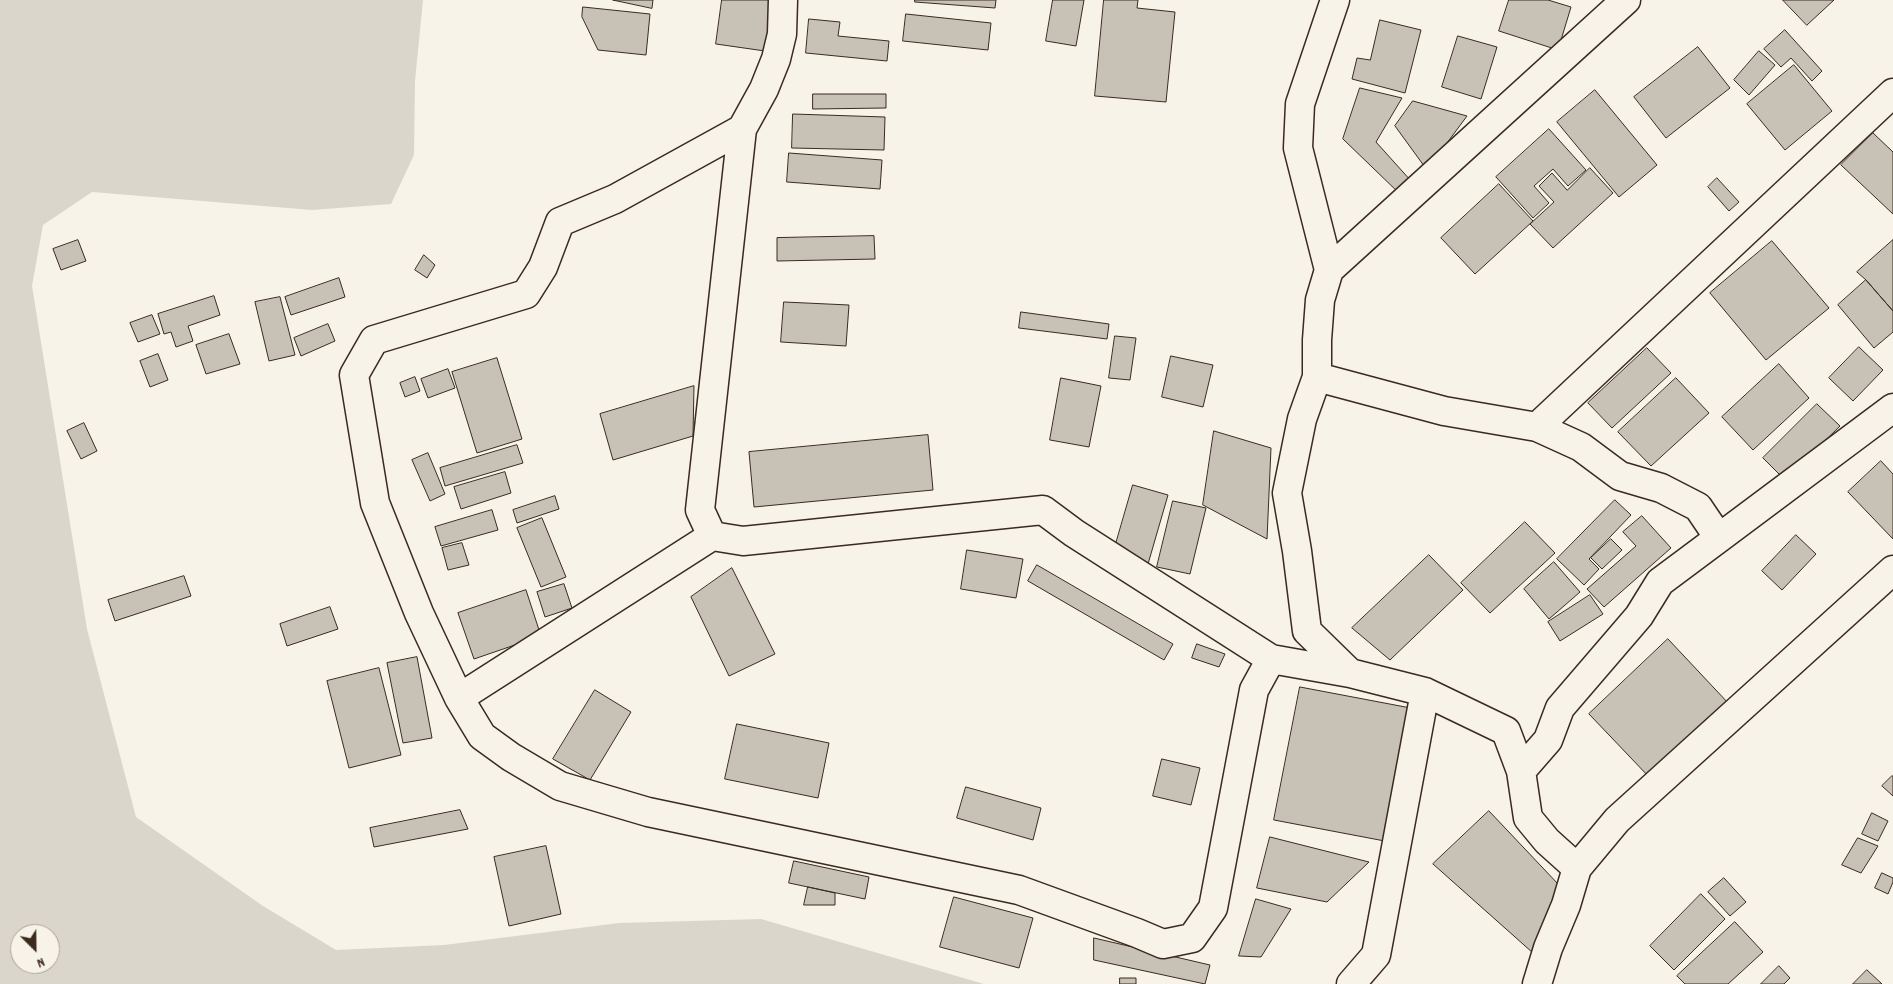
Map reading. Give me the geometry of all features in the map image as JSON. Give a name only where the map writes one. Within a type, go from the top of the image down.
[{"type":"street","points":[[712,536],[700,510],[742,129],[764,89],[776,59],[782,34],[783,0]]},
{"type":"street","points":[[1330,270],[1298,148],[1300,104],[1335,0]]},
{"type":"street","points":[[1350,673],[1307,631],[1297,551],[1287,493],[1302,419],[1317,378],[1320,300],[1330,270],[1626,0]]},
{"type":"street","points":[[1537,427],[1893,93]]},
{"type":"street","points":[[742,129],[615,199],[560,222],[543,266],[526,294],[374,340],[354,375],[375,503],[419,613],[459,698],[482,736],[511,757],[560,786],[648,812],[1019,890],[1163,944],[1192,938],[1213,908],[1254,690],[1271,659]]},
{"type":"street","points":[[1317,378],[1444,411],[1537,427],[1581,447],[1620,476],[1661,488],[1698,507],[1719,538]]},
{"type":"street","points":[[1521,771],[1548,740],[1560,708],[1639,616],[1660,582],[1893,408]]},
{"type":"street","points":[[459,698],[712,536],[743,541],[1043,510],[1074,533],[1271,659],[1350,673],[1425,692],[1506,731],[1521,771],[1528,818],[1547,840],[1577,868]]},
{"type":"street","points":[[1537,984],[1548,948],[1566,905],[1577,868],[1617,820],[1893,570]]},
{"type":"street","points":[[1351,984],[1376,955],[1425,692]]},
{"type":"shaded area","points":[[0,0],[423,0],[415,81],[414,155],[391,204],[312,210],[92,192],[43,225],[32,286],[87,629],[136,817],[263,906],[336,950],[444,945],[619,923],[761,919],[984,984],[0,984]]},
{"type":"building","points":[[613,0],[653,0],[652,8]]},
{"type":"building","points":[[722,0],[772,0],[765,51],[716,44]]},
{"type":"building","points":[[915,0],[996,0],[995,8],[915,2]]},
{"type":"building","points":[[1053,0],[1084,0],[1076,46],[1046,41]]},
{"type":"building","points":[[1104,0],[1138,0],[1137,8],[1175,12],[1166,102],[1095,96]]},
{"type":"building","points":[[1509,0],[1548,0],[1571,7],[1558,50],[1499,31]]},
{"type":"building","points":[[1783,0],[1834,0],[1807,25]]},
{"type":"building","points":[[583,7],[650,14],[646,55],[598,50],[582,17]]},
{"type":"building","points":[[906,14],[991,23],[988,50],[903,41]]},
{"type":"building","points":[[809,19],[840,22],[838,36],[889,41],[887,61],[806,53]]},
{"type":"building","points":[[1380,20],[1421,30],[1405,93],[1352,79],[1357,58],[1370,60]]},
{"type":"building","points":[[1785,30],[1822,71],[1812,81],[1791,58],[1781,67],[1764,49]]},
{"type":"building","points":[[1458,36],[1497,47],[1481,99],[1442,87]]},
{"type":"building","points":[[1698,47],[1730,88],[1666,138],[1634,97]]},
{"type":"building","points":[[1759,51],[1775,65],[1749,95],[1734,80]]},
{"type":"building","points":[[1794,65],[1832,111],[1785,150],[1747,104]]},
{"type":"building","points":[[1360,88],[1402,98],[1376,142],[1412,182],[1401,195],[1343,139]]},
{"type":"building","points":[[1595,90],[1657,165],[1619,197],[1557,122]]},
{"type":"building","points":[[813,94],[886,94],[886,108],[813,109]]},
{"type":"building","points":[[1413,101],[1467,116],[1427,170],[1395,126]]},
{"type":"building","points":[[793,114],[885,117],[884,150],[792,148]]},
{"type":"building","points":[[1549,129],[1586,170],[1568,186],[1553,169],[1534,186],[1549,203],[1533,218],[1496,177]]},
{"type":"building","points":[[1873,133],[1893,152],[1893,214],[1841,165]]},
{"type":"building","points":[[789,153],[882,160],[880,189],[787,182]]},
{"type":"building","points":[[1590,168],[1613,193],[1553,248],[1530,224],[1554,202],[1539,186],[1552,173],[1567,190]]},
{"type":"building","points":[[1717,178],[1739,202],[1729,211],[1708,187]]},
{"type":"building","points":[[1499,184],[1533,221],[1475,274],[1441,238]]},
{"type":"building","points":[[874,236],[875,259],[777,261],[777,238]]},
{"type":"building","points":[[78,240],[86,261],[61,270],[53,249]]},
{"type":"building","points":[[1893,240],[1893,311],[1857,272]]},
{"type":"building","points":[[1772,241],[1829,308],[1766,360],[1710,293]]},
{"type":"building","points":[[424,255],[435,265],[427,278],[415,270]]},
{"type":"building","points":[[339,278],[345,297],[291,315],[285,297]]},
{"type":"building","points":[[1866,280],[1893,311],[1893,332],[1874,348],[1838,305]]},
{"type":"building","points":[[214,296],[220,315],[188,326],[193,341],[176,347],[171,332],[164,334],[158,314]]},
{"type":"building","points":[[280,297],[295,355],[269,361],[255,302]]},
{"type":"building","points":[[784,302],[849,305],[846,346],[781,342]]},
{"type":"building","points":[[1021,312],[1109,324],[1107,339],[1019,328]]},
{"type":"building","points":[[152,315],[160,334],[138,342],[130,323]]},
{"type":"building","points":[[328,324],[335,341],[301,356],[294,338]]},
{"type":"building","points":[[229,334],[240,364],[206,374],[196,345]]},
{"type":"building","points":[[1115,336],[1136,338],[1130,380],[1109,378]]},
{"type":"building","points":[[1859,347],[1883,370],[1853,401],[1829,378]]},
{"type":"building","points":[[1647,348],[1671,373],[1612,428],[1588,403]]},
{"type":"building","points":[[158,354],[168,380],[150,387],[140,361]]},
{"type":"building","points":[[1171,356],[1213,365],[1203,407],[1162,397]]},
{"type":"building","points":[[497,358],[522,439],[477,453],[452,372]]},
{"type":"building","points":[[1779,364],[1809,398],[1753,450],[1722,417]]},
{"type":"building","points":[[448,369],[455,388],[428,398],[421,379]]},
{"type":"building","points":[[415,377],[420,391],[405,397],[400,383]]},
{"type":"building","points":[[1061,378],[1101,386],[1089,447],[1050,440]]},
{"type":"building","points":[[1676,378],[1709,413],[1651,466],[1618,432]]},
{"type":"building","points":[[694,386],[693,436],[613,460],[600,414]]},
{"type":"building","points":[[1817,404],[1840,426],[1785,480],[1763,458]]},
{"type":"building","points":[[84,423],[97,451],[81,459],[67,431]]},
{"type":"building","points":[[1214,431],[1271,448],[1267,539],[1203,505]]},
{"type":"building","points":[[928,435],[933,490],[754,507],[749,452]]},
{"type":"building","points":[[517,445],[523,463],[445,486],[440,468]]},
{"type":"building","points":[[428,453],[445,494],[430,501],[412,460]]},
{"type":"building","points":[[1881,461],[1893,474],[1893,539],[1848,492]]},
{"type":"building","points":[[505,472],[511,493],[461,509],[454,487]]},
{"type":"building","points":[[1133,485],[1168,495],[1148,564],[1113,554]]},
{"type":"building","points":[[555,496],[559,509],[517,523],[513,510]]},
{"type":"building","points":[[1615,500],[1631,515],[1589,559],[1599,569],[1584,585],[1557,559]]},
{"type":"building","points":[[1173,501],[1206,508],[1190,574],[1157,567]]},
{"type":"building","points":[[492,510],[498,530],[441,546],[435,527]]},
{"type":"building","points":[[1642,516],[1671,548],[1604,607],[1587,589],[1636,546],[1623,532]]},
{"type":"building","points":[[542,518],[566,577],[541,587],[517,528]]},
{"type":"building","points":[[1525,522],[1555,553],[1490,613],[1461,583]]},
{"type":"building","points":[[1796,535],[1816,554],[1782,590],[1762,571]]},
{"type":"building","points":[[1611,539],[1622,550],[1602,569],[1591,558]]},
{"type":"building","points":[[462,543],[469,565],[448,570],[442,548]]},
{"type":"building","points":[[967,550],[1023,559],[1016,598],[961,589]]},
{"type":"building","points":[[1429,555],[1463,590],[1390,660],[1352,628]]},
{"type":"building","points":[[1554,562],[1580,592],[1549,619],[1524,589]]},
{"type":"building","points":[[1037,565],[1173,644],[1164,660],[1028,581]]},
{"type":"building","points":[[732,568],[775,654],[729,676],[691,597]]},
{"type":"building","points":[[184,576],[191,596],[115,621],[108,600]]},
{"type":"building","points":[[564,584],[572,608],[545,617],[537,592]]},
{"type":"building","points":[[526,590],[541,636],[474,659],[458,613]]},
{"type":"building","points":[[1590,595],[1603,614],[1560,641],[1548,622]]},
{"type":"building","points":[[330,607],[338,629],[287,646],[280,624]]},
{"type":"building","points":[[1668,639],[1730,705],[1650,778],[1589,714]]},
{"type":"building","points":[[1197,644],[1225,654],[1219,667],[1192,658]]},
{"type":"building","points":[[417,657],[432,738],[403,743],[387,663]]},
{"type":"building","points":[[379,668],[401,755],[349,768],[327,681]]},
{"type":"building","points":[[1300,687],[1416,709],[1390,842],[1274,820]]},
{"type":"building","points":[[595,690],[631,712],[590,780],[553,759]]},
{"type":"building","points":[[737,724],[829,743],[818,798],[725,779]]},
{"type":"building","points":[[1162,759],[1200,768],[1191,805],[1153,796]]},
{"type":"building","points":[[1893,776],[1893,796],[1882,786]]},
{"type":"building","points":[[966,787],[1041,808],[1033,840],[957,818]]},
{"type":"building","points":[[460,810],[468,829],[374,847],[370,828]]},
{"type":"building","points":[[1489,811],[1559,885],[1533,953],[1433,864]]},
{"type":"building","points":[[1872,813],[1888,821],[1878,841],[1862,834]]},
{"type":"building","points":[[1270,837],[1369,862],[1327,902],[1257,888]]},
{"type":"building","points":[[1858,838],[1878,846],[1861,873],[1842,865]]},
{"type":"building","points":[[546,846],[561,914],[509,926],[494,857]]},
{"type":"building","points":[[794,861],[869,877],[865,899],[789,883]]},
{"type":"building","points":[[1882,873],[1893,878],[1888,894],[1875,888]]},
{"type":"building","points":[[1724,878],[1746,902],[1730,916],[1708,892]]},
{"type":"building","points":[[808,887],[835,893],[835,905],[804,905]]},
{"type":"building","points":[[1701,894],[1725,919],[1674,970],[1650,946]]},
{"type":"building","points":[[954,897],[1033,918],[1019,968],[940,947]]},
{"type":"building","points":[[1256,899],[1291,909],[1261,957],[1239,956]]},
{"type":"building","points":[[1735,922],[1763,952],[1728,984],[1685,984],[1677,976]]},
{"type":"building","points":[[1094,938],[1210,965],[1205,984],[1094,960]]},
{"type":"building","points":[[1779,966],[1790,978],[1784,984],[1761,984]]},
{"type":"building","points":[[1867,970],[1882,984],[1853,984]]},
{"type":"building","points":[[1120,978],[1136,978],[1136,984],[1120,984]]}]
